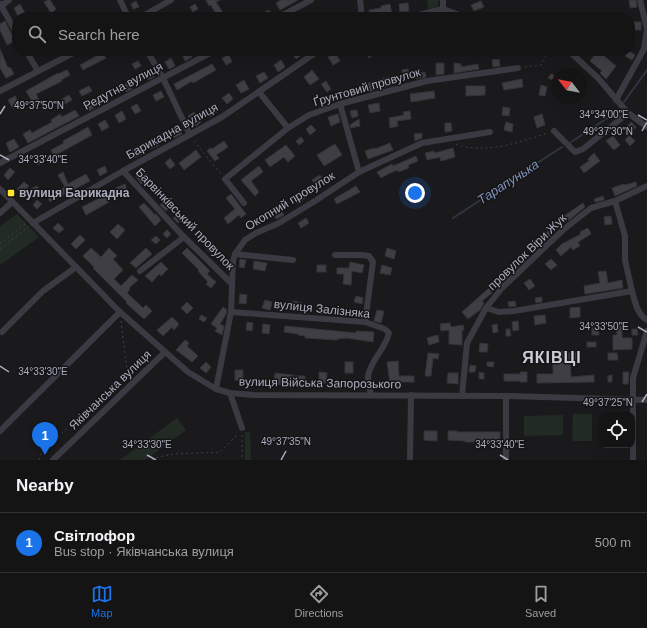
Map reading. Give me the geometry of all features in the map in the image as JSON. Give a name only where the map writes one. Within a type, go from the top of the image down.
[{"type":"street","points":[[9,0],[1,5],[12,25]]},
{"type":"street","points":[[120,0],[126,12]]},
{"type":"street","points":[[150,12],[171,0]]},
{"type":"street","points":[[288,12],[311,0]]},
{"type":"street","points":[[360,0],[361,12]]},
{"type":"street","points":[[442,0],[443,9]]},
{"type":"street","points":[[616,100],[644,49],[647,29],[640,0]]},
{"type":"street","points":[[431,12],[443,9],[451,12]]},
{"type":"street","points":[[29,56],[38,71]]},
{"type":"street","points":[[0,91],[67,56]]},
{"type":"street","points":[[150,56],[163,78],[190,135]]},
{"type":"street","name":"Редутна вулиця","points":[[0,163],[205,56]]},
{"type":"street","name":"Барикадна вулиця","points":[[32,222],[222,117],[311,56]]},
{"type":"street","points":[[574,56],[598,78],[628,113],[647,127]]},
{"type":"street","name":"Ґрунтовий провулок","points":[[226,179],[288,128],[309,115],[340,104],[427,81],[518,68]]},
{"type":"street","points":[[259,92],[288,128]]},
{"type":"street","points":[[340,104],[358,172]]},
{"type":"street","points":[[554,131],[575,152],[583,149],[628,113]]},
{"type":"street","name":"Окопний провулок","points":[[216,389],[231,312],[233,260],[235,254],[245,240],[309,205],[358,172],[422,143],[490,132]]},
{"type":"street","name":"Барвінківський провулок","points":[[123,171],[184,237],[231,283]]},
{"type":"street","points":[[226,179],[244,203]]},
{"type":"street","name":"провулок Віри Жук","points":[[462,396],[467,342],[486,308],[502,288],[563,230],[591,208],[615,201],[647,186]]},
{"type":"street","name":"вулиця Війська Запорозького","points":[[0,189],[120,312],[188,372],[216,389],[230,393],[254,394],[506,396],[647,400]]},
{"type":"street","points":[[615,201],[625,236],[626,260],[632,291],[637,308],[642,317],[647,320]]},
{"type":"street","points":[[0,213],[12,202]]},
{"type":"street","points":[[140,271],[184,237]]},
{"type":"street","points":[[235,254],[293,260]]},
{"type":"street","points":[[335,255],[369,256],[373,262],[365,322]]},
{"type":"street","points":[[2,332],[43,291],[76,267]]},
{"type":"street","points":[[486,308],[499,312],[514,311],[632,291]]},
{"type":"street","points":[[0,431],[120,312]]},
{"type":"street","name":"вулиця Залізняка","points":[[231,312],[365,322],[385,329],[389,334],[388,339],[368,376],[371,395]]},
{"type":"street","points":[[633,460],[633,378],[647,331]]},
{"type":"street","name":"Яківчанська вулиця","points":[[53,460],[165,352]]},
{"type":"street","points":[[230,393],[242,428]]},
{"type":"street","points":[[410,460],[411,396]]},
{"type":"street","points":[[506,396],[506,460]]},
{"type":"path","points":[[518,68],[541,65],[546,56]]},
{"type":"path","points":[[448,139],[456,144],[466,147],[494,146],[523,141],[554,131]]},
{"type":"path","points":[[190,135],[226,179]]},
{"type":"path","points":[[0,244],[32,222]]},
{"type":"path","points":[[0,249],[32,222]]},
{"type":"path","points":[[120,312],[126,371],[130,386]]},
{"type":"path","points":[[39,460],[41,454],[126,371]]},
{"type":"path","points":[[152,460],[156,458],[184,454],[220,452],[242,431],[242,460]]},
{"type":"shaded area","points":[[427,0],[439,0],[438,7],[428,9]]},
{"type":"shaded area","points":[[17,214],[39,237],[0,265],[0,226]]},
{"type":"shaded area","points":[[573,414],[592,414],[592,441],[572,441]]},
{"type":"shaded area","points":[[563,415],[563,435],[524,436],[524,416]]},
{"type":"shaded area","points":[[177,418],[186,430],[145,460],[120,460]]},
{"type":"shaded area","points":[[245,432],[250,432],[251,460],[245,460]]},
{"type":"building","points":[[50,0],[56,9],[50,12],[44,2]]},
{"type":"building","points":[[206,0],[220,0],[216,2],[222,12],[215,12],[211,5],[209,6]]},
{"type":"building","points":[[281,0],[298,0],[280,10],[276,3]]},
{"type":"building","points":[[629,0],[636,0],[637,7],[630,8]]},
{"type":"building","points":[[136,1],[139,7],[133,9],[131,4]]},
{"type":"building","points":[[481,1],[484,7],[474,11],[471,5]]},
{"type":"building","points":[[408,3],[409,11],[400,12],[399,4]]},
{"type":"building","points":[[20,4],[24,12],[16,12],[14,8]]},
{"type":"building","points":[[195,4],[198,9],[193,12],[190,7]]},
{"type":"building","points":[[390,4],[391,12],[369,12],[369,10],[381,8],[381,6]]},
{"type":"building","points":[[5,21],[12,35],[12,42],[7,45],[0,30],[0,24]]},
{"type":"building","points":[[635,22],[641,22],[641,30],[635,30]]},
{"type":"building","points":[[0,49],[8,68],[10,67],[14,74],[6,78],[0,68]]},
{"type":"building","points":[[96,56],[104,56],[106,58],[83,70],[80,65]]},
{"type":"building","points":[[183,56],[192,57],[185,61]]},
{"type":"building","points":[[229,56],[232,62],[226,65],[222,58]]},
{"type":"building","points":[[337,56],[340,61],[333,65],[328,57]]},
{"type":"building","points":[[594,56],[604,56],[616,66],[606,79],[600,73],[602,71],[590,61]]},
{"type":"building","points":[[625,56],[634,56],[632,60]]},
{"type":"building","points":[[171,58],[175,66],[169,69],[165,62]]},
{"type":"building","points":[[499,59],[500,66],[493,67],[492,60]]},
{"type":"building","points":[[281,60],[285,67],[278,72],[274,65]]},
{"type":"building","points":[[138,61],[141,66],[135,69],[132,64]]},
{"type":"building","points":[[436,63],[444,63],[444,74],[436,75]]},
{"type":"building","points":[[454,63],[461,64],[461,67],[478,64],[479,69],[454,73]]},
{"type":"building","points":[[212,64],[216,70],[177,90],[174,84]]},
{"type":"building","points":[[408,69],[409,77],[403,78],[402,70]]},
{"type":"building","points":[[67,70],[70,75],[61,80],[62,81],[36,94],[41,104],[33,108],[31,104],[33,103],[26,91],[58,73]]},
{"type":"building","points":[[312,70],[319,79],[310,85],[304,77]]},
{"type":"building","points":[[151,71],[154,77],[148,80],[144,74]]},
{"type":"building","points":[[264,72],[268,78],[260,83],[256,76]]},
{"type":"building","points":[[425,72],[426,77],[416,79],[416,74]]},
{"type":"building","points":[[389,77],[392,85],[368,92],[365,84]]},
{"type":"building","points":[[522,79],[523,87],[504,90],[502,83]]},
{"type":"building","points":[[244,80],[249,89],[241,93],[236,85]]},
{"type":"building","points":[[326,81],[331,89],[327,92],[321,84]]},
{"type":"building","points":[[129,82],[132,89],[126,92],[122,86]]},
{"type":"building","points":[[541,85],[547,87],[545,96],[539,95]]},
{"type":"building","points":[[89,86],[92,91],[82,96],[79,91]]},
{"type":"building","points":[[466,86],[485,86],[485,95],[466,96]]},
{"type":"building","points":[[355,89],[357,95],[344,98],[342,93]]},
{"type":"building","points":[[161,91],[164,97],[156,101],[153,95]]},
{"type":"building","points":[[434,91],[435,98],[411,102],[410,94]]},
{"type":"building","points":[[229,93],[233,99],[227,104],[222,98]]},
{"type":"building","points":[[69,95],[72,100],[65,104],[62,99]]},
{"type":"building","points":[[15,96],[20,105],[13,109],[8,100]]},
{"type":"building","points":[[93,100],[97,106],[89,111],[85,105]]},
{"type":"building","points":[[379,103],[380,111],[370,113],[368,105]]},
{"type":"building","points":[[137,104],[141,111],[135,114],[131,107]]},
{"type":"building","points":[[213,104],[218,111],[210,117],[205,110]]},
{"type":"building","points":[[503,107],[510,108],[509,116],[502,115]]},
{"type":"building","points":[[75,110],[79,116],[28,143],[23,134],[30,130],[32,133],[52,122],[51,120],[60,114],[62,117]]},
{"type":"building","points":[[357,110],[358,116],[352,118],[350,111]]},
{"type":"building","points":[[122,111],[126,119],[119,123],[115,115]]},
{"type":"building","points":[[410,111],[411,119],[397,121],[398,126],[390,128],[389,118],[404,115],[403,112]]},
{"type":"building","points":[[194,112],[201,122],[196,126],[188,116]]},
{"type":"building","points":[[338,114],[340,122],[331,126],[328,117]]},
{"type":"building","points":[[542,114],[545,125],[537,128],[534,117]]},
{"type":"building","points":[[359,119],[360,126],[351,128],[350,125]]},
{"type":"building","points":[[105,120],[109,127],[102,131],[98,124]]},
{"type":"building","points":[[506,122],[513,124],[512,132],[504,130]]},
{"type":"building","points":[[631,122],[636,127],[630,134],[625,129]]},
{"type":"building","points":[[445,123],[451,123],[452,131],[445,132]]},
{"type":"building","points":[[311,125],[316,130],[310,135],[306,129]]},
{"type":"building","points":[[88,127],[92,135],[54,156],[51,150],[64,143],[63,141]]},
{"type":"building","points":[[179,128],[182,134],[174,138],[171,132]]},
{"type":"building","points":[[422,133],[422,138],[415,141],[414,134]]},
{"type":"building","points":[[629,135],[635,141],[630,146],[625,140]]},
{"type":"building","points":[[613,136],[620,145],[614,150],[606,141]]},
{"type":"building","points":[[301,137],[304,141],[299,145],[296,141]]},
{"type":"building","points":[[14,139],[19,147],[10,152],[6,143]]},
{"type":"building","points":[[156,140],[159,145],[151,149],[148,143]]},
{"type":"building","points":[[224,141],[228,147],[216,155],[219,158],[215,161],[207,151]]},
{"type":"building","points":[[390,143],[393,150],[368,159],[365,151]]},
{"type":"building","points":[[335,144],[342,155],[324,166],[317,155]]},
{"type":"building","points":[[286,145],[295,156],[288,162],[284,157],[270,167],[265,160]]},
{"type":"building","points":[[138,147],[142,154],[134,158],[130,150]]},
{"type":"building","points":[[453,148],[455,157],[441,161],[440,157],[427,160],[425,153],[434,151],[435,153]]},
{"type":"building","points":[[196,150],[201,157],[184,170],[179,163]]},
{"type":"building","points":[[594,153],[600,161],[584,173],[580,167],[589,161],[588,159]]},
{"type":"building","points":[[41,154],[45,161],[38,165],[34,158]]},
{"type":"building","points":[[416,156],[418,161],[408,165],[409,168],[398,172],[398,170],[381,178],[377,172],[392,164],[393,166]]},
{"type":"building","points":[[170,158],[175,165],[170,169],[165,163]]},
{"type":"building","points":[[105,166],[107,172],[100,176],[97,170]]},
{"type":"building","points":[[259,166],[263,172],[251,181],[259,192],[255,196],[241,180]]},
{"type":"building","points":[[10,168],[15,172],[8,180],[4,175]]},
{"type":"building","points":[[145,171],[150,179],[141,184],[136,176]]},
{"type":"building","points":[[63,172],[68,184],[86,174],[90,181],[50,202],[47,196],[65,187],[58,175]]},
{"type":"building","points":[[320,175],[324,181],[316,186],[312,180]]},
{"type":"building","points":[[24,182],[29,186],[22,194],[17,189]]},
{"type":"building","points":[[636,182],[637,186],[615,196],[612,188]]},
{"type":"building","points":[[125,184],[128,192],[119,196],[116,188]]},
{"type":"building","points":[[37,186],[40,191],[33,194],[30,189]]},
{"type":"building","points":[[356,186],[360,192],[337,204],[334,199]]},
{"type":"building","points":[[299,192],[305,198],[298,204],[293,197]]},
{"type":"building","points":[[231,194],[246,214],[241,218],[239,215],[228,224],[224,218],[235,209],[226,198]]},
{"type":"building","points":[[106,195],[109,202],[86,215],[82,207]]},
{"type":"building","points":[[603,196],[604,200],[595,202],[594,199]]},
{"type":"building","points":[[37,200],[42,204],[37,209],[33,205]]},
{"type":"building","points":[[164,201],[170,207],[166,211],[160,205]]},
{"type":"building","points":[[144,203],[161,220],[155,226],[139,207]]},
{"type":"building","points":[[583,203],[585,207],[568,221],[564,216]]},
{"type":"building","points":[[279,208],[284,215],[277,219],[272,214]]},
{"type":"building","points":[[179,213],[184,218],[178,223],[173,218]]},
{"type":"building","points":[[611,216],[612,224],[605,225],[604,217]]},
{"type":"building","points":[[306,218],[309,223],[301,228],[298,223]]},
{"type":"building","points":[[58,223],[64,229],[59,233],[53,228]]},
{"type":"building","points":[[118,224],[125,230],[117,239],[110,232]]},
{"type":"building","points":[[588,228],[591,234],[578,242],[580,246],[573,250],[571,247],[561,256],[556,250],[562,244],[581,234],[580,232]]},
{"type":"building","points":[[167,230],[171,234],[167,238],[163,234]]},
{"type":"building","points":[[548,231],[551,235],[535,250],[531,246]]},
{"type":"building","points":[[80,235],[85,240],[76,249],[71,244]]},
{"type":"building","points":[[156,236],[160,240],[156,244],[151,240]]},
{"type":"building","points":[[211,241],[216,247],[209,252],[204,246]]},
{"type":"building","points":[[91,248],[101,257],[109,248],[117,256],[113,259],[123,270],[114,279],[121,286],[132,275],[138,280],[129,288],[130,289],[127,293],[143,308],[146,305],[152,311],[144,319],[126,303],[127,302],[83,256]]},
{"type":"building","points":[[146,248],[152,254],[136,268],[130,263]]},
{"type":"building","points":[[187,248],[210,271],[207,274],[216,282],[211,288],[206,284],[208,282],[198,271],[199,270],[182,253]]},
{"type":"building","points":[[387,248],[396,251],[394,259],[385,256]]},
{"type":"building","points":[[240,259],[246,260],[244,268],[239,267]]},
{"type":"building","points":[[551,259],[557,265],[551,270],[545,264]]},
{"type":"building","points":[[254,261],[267,263],[265,271],[253,269]]},
{"type":"building","points":[[517,261],[520,265],[504,280],[500,276]]},
{"type":"building","points":[[161,262],[168,269],[161,276],[159,274],[152,282],[145,276]]},
{"type":"building","points":[[350,262],[364,265],[362,273],[352,271],[351,285],[343,284],[344,274],[337,274],[337,268],[349,268]]},
{"type":"building","points":[[317,265],[326,265],[326,272],[317,272]]},
{"type":"building","points":[[382,265],[392,268],[390,275],[380,273]]},
{"type":"building","points":[[606,271],[608,283],[622,280],[623,288],[585,294],[584,286],[600,283],[598,272]]},
{"type":"building","points":[[530,279],[535,286],[529,290],[524,283]]},
{"type":"building","points":[[489,288],[492,293],[482,301],[484,303],[480,310],[468,319],[462,312]]},
{"type":"building","points":[[240,294],[247,295],[246,304],[239,303]]},
{"type":"building","points":[[356,296],[363,298],[362,304],[354,302]]},
{"type":"building","points":[[542,297],[542,302],[536,303],[535,298]]},
{"type":"building","points":[[265,300],[272,302],[270,310],[262,308]]},
{"type":"building","points":[[293,301],[302,303],[300,312],[291,310]]},
{"type":"building","points":[[515,301],[516,306],[509,307],[508,302]]},
{"type":"building","points":[[187,302],[193,308],[187,314],[181,308]]},
{"type":"building","points":[[318,305],[326,307],[324,314],[316,313]]},
{"type":"building","points":[[223,307],[227,310],[220,324],[224,326],[222,335],[215,331],[217,328],[211,324]]},
{"type":"building","points":[[580,307],[580,317],[570,318],[570,308]]},
{"type":"building","points":[[377,310],[384,311],[381,323],[374,321]]},
{"type":"building","points":[[201,315],[207,318],[204,322],[199,319]]},
{"type":"building","points":[[545,315],[546,323],[535,325],[534,316]]},
{"type":"building","points":[[172,317],[179,324],[174,330],[172,327],[163,336],[157,330]]},
{"type":"building","points":[[518,321],[519,330],[513,331],[512,322]]},
{"type":"building","points":[[247,322],[253,323],[252,331],[246,330]]},
{"type":"building","points":[[450,323],[451,327],[463,325],[464,330],[462,330],[462,345],[449,344],[449,330],[441,331],[440,324]]},
{"type":"building","points":[[616,323],[622,323],[622,338],[632,338],[632,349],[613,350],[613,335],[617,335]]},
{"type":"building","points":[[263,324],[270,325],[269,334],[262,333]]},
{"type":"building","points":[[497,324],[498,332],[493,333],[492,325]]},
{"type":"building","points":[[592,325],[598,325],[599,335],[592,335]]},
{"type":"building","points":[[285,326],[356,333],[356,331],[374,332],[373,342],[347,338],[337,340],[305,338],[305,336],[298,334],[284,332]]},
{"type":"building","points":[[506,329],[510,329],[511,336],[506,336]]},
{"type":"building","points":[[632,329],[637,329],[638,335],[632,335]]},
{"type":"building","points":[[438,335],[439,342],[429,345],[427,338]]},
{"type":"building","points":[[185,340],[189,343],[187,346],[198,356],[192,362],[176,350]]},
{"type":"building","points":[[587,342],[596,342],[596,347],[587,347]]},
{"type":"building","points":[[480,343],[488,344],[487,352],[479,352]]},
{"type":"building","points":[[561,351],[566,351],[566,353],[576,352],[576,361],[570,361],[571,377],[594,375],[594,382],[537,383],[537,374],[553,374],[553,361],[561,361]]},
{"type":"building","points":[[428,353],[439,354],[438,359],[433,358],[431,376],[425,376]]},
{"type":"building","points":[[608,353],[617,353],[618,360],[608,360]]},
{"type":"building","points":[[398,361],[399,376],[414,376],[414,382],[390,383],[387,362]]},
{"type":"building","points":[[206,362],[211,367],[206,373],[200,368]]},
{"type":"building","points":[[345,362],[353,362],[353,373],[345,373]]},
{"type":"building","points":[[487,362],[494,362],[493,367],[487,366]]},
{"type":"building","points":[[470,365],[476,366],[475,372],[469,372]]},
{"type":"building","points":[[235,370],[243,370],[243,381],[235,380]]},
{"type":"building","points":[[319,372],[327,373],[326,383],[319,383]]},
{"type":"building","points":[[479,372],[484,373],[484,379],[479,379]]},
{"type":"building","points":[[520,372],[527,372],[527,382],[504,381],[504,374],[520,374]]},
{"type":"building","points":[[623,372],[629,372],[628,384],[623,384]]},
{"type":"building","points":[[275,373],[305,376],[305,383],[293,384],[293,386],[274,384]]},
{"type":"building","points":[[448,373],[458,373],[458,384],[447,383]]},
{"type":"building","points":[[612,375],[612,382],[608,382],[608,376]]},
{"type":"building","points":[[424,431],[437,431],[437,441],[424,440]]},
{"type":"building","points":[[448,431],[500,432],[500,444],[485,445],[485,442],[448,440]]},
{"type":"waterway","name":"Тарапунька","points":[[624,102],[647,70]]},
{"type":"waterway","name":"Тарапунька","points":[[571,142],[618,110]]},
{"type":"waterway","name":"Тарапунька","points":[[453,218],[562,147]]},
{"type":"place","name":"вулиця Барикадна","points":[[11,193]]},
{"type":"place","name":"Світлофор","points":[[45,455]]},
{"type":"district","name":"ЯКІВЦІ","points":[[552,357]]}]
